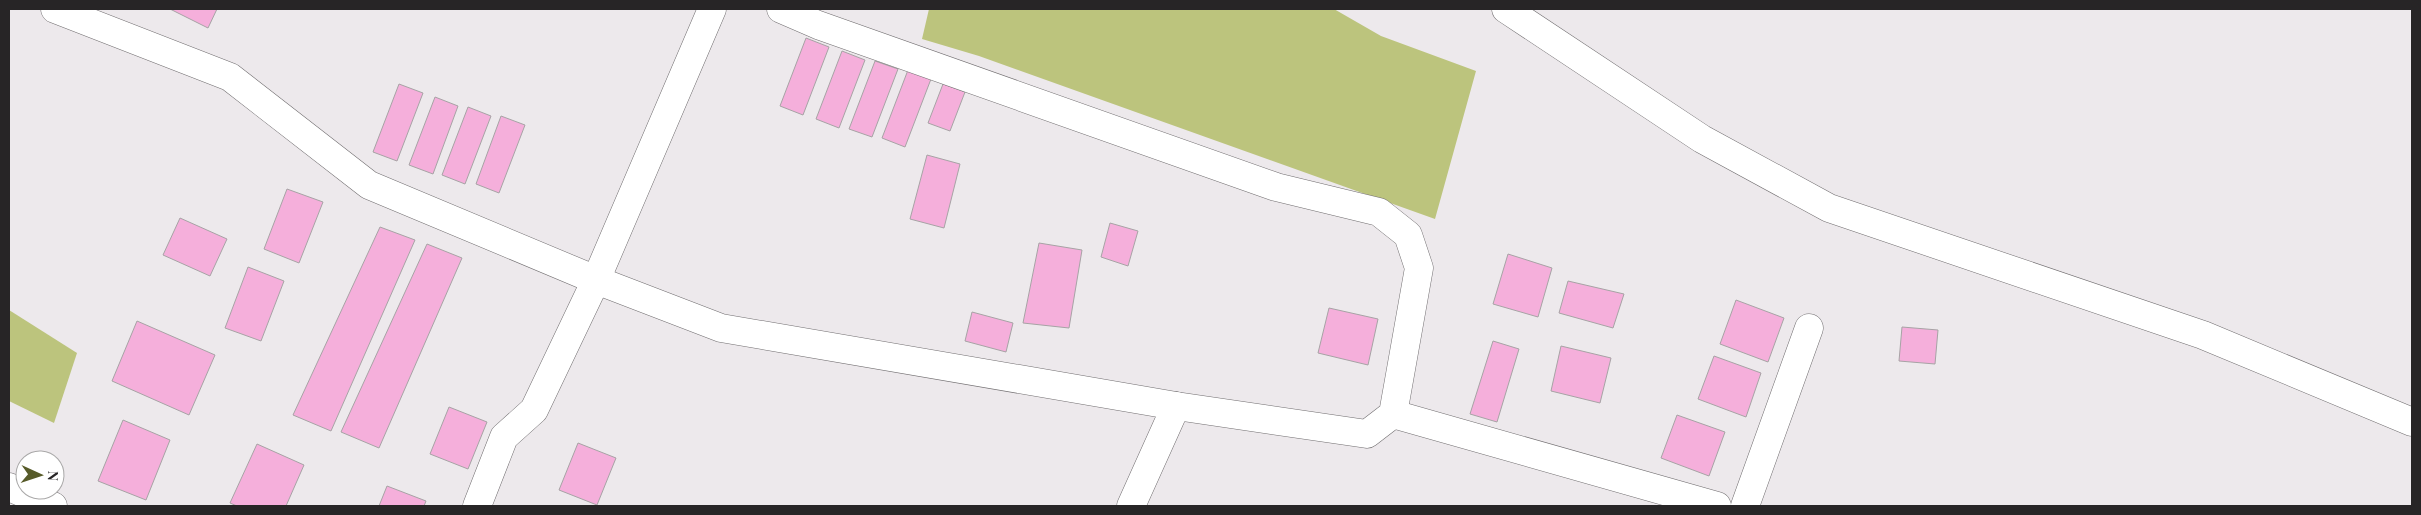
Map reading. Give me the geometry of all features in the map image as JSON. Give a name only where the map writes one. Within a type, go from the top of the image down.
[{"type":"street","points":[[477,506],[504,437],[534,410],[596,280],[712,9]]},
{"type":"street","points":[[68,11],[230,77],[370,185],[596,280],[720,328],[1176,406],[1367,434],[1393,414],[1419,268],[1408,235],[1379,212],[1276,187],[827,28],[780,9]]},
{"type":"street","points":[[1506,9],[1702,139],[1829,208],[2203,335],[2412,422]]},
{"type":"street","points":[[1745,506],[1809,328]]},
{"type":"street","points":[[1131,506],[1176,406]]},
{"type":"street","points":[[1393,414],[1717,506]]},
{"type":"street","points":[[9,486],[53,506]]},
{"type":"green space","points":[[929,9],[1334,9],[1381,36],[1476,71],[1435,219],[979,56],[922,39]]},
{"type":"green space","points":[[9,310],[77,353],[54,423],[9,401]]},
{"type":"building","points":[[170,9],[217,9],[208,28]]},
{"type":"building","points":[[806,38],[829,47],[803,115],[780,106]]},
{"type":"building","points":[[842,51],[865,60],[839,128],[816,119]]},
{"type":"building","points":[[875,61],[898,69],[872,137],[849,129]]},
{"type":"building","points":[[908,70],[931,79],[905,147],[882,138]]},
{"type":"building","points":[[399,84],[423,93],[397,161],[373,152]]},
{"type":"building","points":[[943,84],[965,92],[950,131],[928,123]]},
{"type":"building","points":[[435,97],[458,106],[433,174],[409,165]]},
{"type":"building","points":[[468,107],[491,116],[465,184],[442,175]]},
{"type":"building","points":[[501,116],[525,125],[499,193],[476,184]]},
{"type":"building","points":[[927,155],[960,164],[944,228],[910,219]]},
{"type":"building","points":[[287,189],[323,202],[299,263],[264,249]]},
{"type":"building","points":[[180,218],[227,239],[210,276],[163,255]]},
{"type":"building","points":[[1110,223],[1138,231],[1128,266],[1101,257]]},
{"type":"building","points":[[380,227],[415,240],[331,431],[293,415]]},
{"type":"building","points":[[1039,243],[1082,250],[1069,328],[1023,323]]},
{"type":"building","points":[[427,244],[462,258],[379,448],[341,432]]},
{"type":"building","points":[[1508,254],[1552,268],[1538,317],[1493,304]]},
{"type":"building","points":[[248,267],[284,281],[261,341],[225,328]]},
{"type":"building","points":[[1568,281],[1624,294],[1613,328],[1559,313]]},
{"type":"building","points":[[1736,300],[1784,318],[1768,362],[1720,344]]},
{"type":"building","points":[[1329,308],[1378,319],[1368,365],[1318,353]]},
{"type":"building","points":[[972,312],[1013,323],[1006,352],[965,341]]},
{"type":"building","points":[[137,321],[215,355],[189,415],[112,381]]},
{"type":"building","points":[[1902,327],[1938,330],[1935,364],[1899,361]]},
{"type":"building","points":[[1493,341],[1519,349],[1497,422],[1470,414]]},
{"type":"building","points":[[1561,346],[1611,358],[1600,403],[1551,391]]},
{"type":"building","points":[[1714,356],[1761,373],[1746,417],[1698,399]]},
{"type":"building","points":[[449,407],[487,422],[468,469],[430,454]]},
{"type":"building","points":[[1677,415],[1725,432],[1709,476],[1661,458]]},
{"type":"building","points":[[123,420],[170,440],[146,500],[98,481]]},
{"type":"building","points":[[578,443],[616,458],[597,505],[559,490]]},
{"type":"building","points":[[257,444],[304,465],[286,506],[237,506],[230,503]]},
{"type":"building","points":[[387,486],[426,501],[424,506],[379,506]]}]
